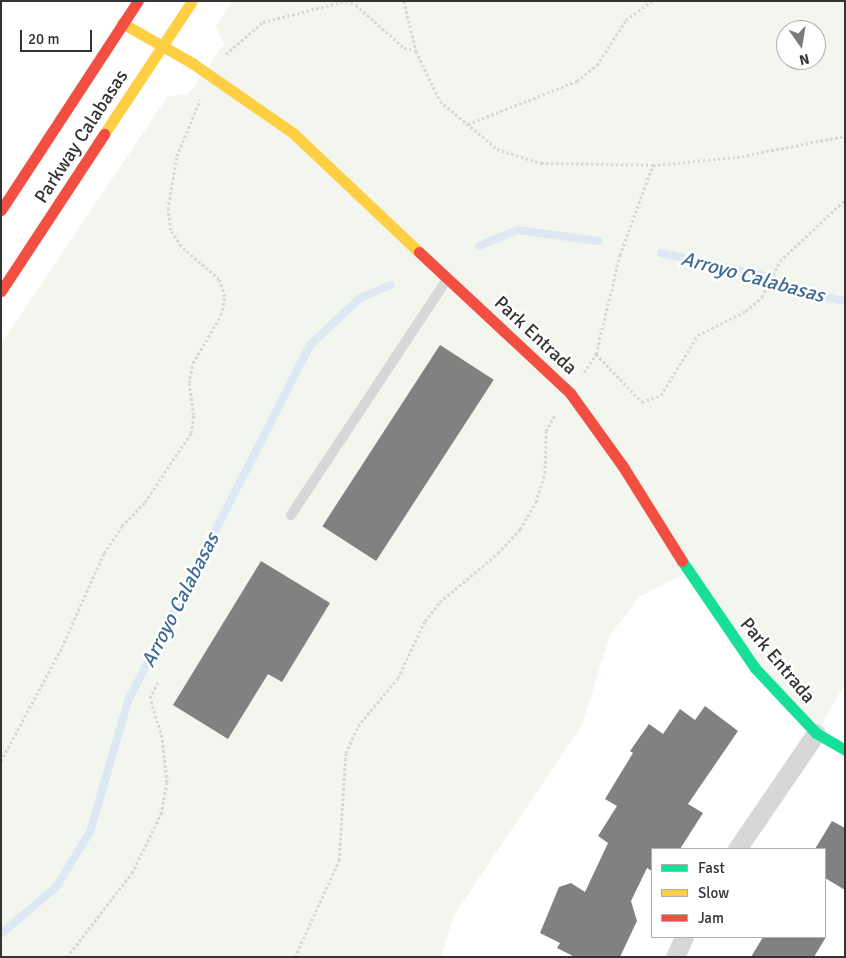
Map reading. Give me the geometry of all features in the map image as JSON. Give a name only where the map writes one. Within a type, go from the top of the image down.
[{"type":"street","name":"Parkway Calabasas","points":[[1,210],[138,1]]},
{"type":"street","name":"Parkway Calabasas","points":[[1,291],[192,1]]},
{"type":"street","name":"Park Entrada","points":[[122,23],[163,46],[293,133],[570,393],[622,465],[706,600],[755,668],[816,733],[845,750]]},
{"type":"street","points":[[738,848],[816,733]]},
{"type":"street","points":[[675,957],[684,938]]},
{"type":"lane","points":[[291,515],[448,279]]},
{"type":"path","points":[[226,54],[263,22],[346,1],[356,5],[404,48],[416,51]]},
{"type":"path","points":[[404,1],[416,51],[440,101],[497,149],[541,162],[653,165],[737,157],[845,136]]},
{"type":"path","points":[[467,124],[577,81],[597,65],[626,20],[652,1]]},
{"type":"path","points":[[1,761],[62,648],[104,552],[122,526],[145,502],[192,433],[194,415],[189,383],[193,363],[221,315],[225,296],[219,279],[181,246],[171,230],[168,209],[177,156],[200,99]]},
{"type":"path","points":[[585,370],[596,354],[620,255],[653,165]]},
{"type":"path","points":[[596,354],[642,402],[652,401],[661,395],[698,334],[746,311],[764,294],[778,264],[845,200]]},
{"type":"path","points":[[295,957],[338,860],[346,753],[358,726],[398,678],[425,621],[440,602],[498,554],[520,529],[536,502],[545,473],[548,424],[557,413]]},
{"type":"path","points":[[67,957],[132,873],[161,814],[166,773],[162,737],[150,698],[159,680]]},
{"type":"shaded area","points":[[232,1],[845,1],[845,684],[816,733],[688,572],[639,597],[610,635],[582,725],[454,915],[441,957],[1,957],[1,344],[168,96],[188,95],[224,44],[216,26]]},
{"type":"building","points":[[440,345],[494,380],[376,561],[322,526]]},
{"type":"building","points":[[261,561],[330,603],[282,682],[268,674],[228,739],[173,705]]},
{"type":"building","points":[[705,706],[738,731],[688,804],[703,813],[681,848],[651,848],[651,870],[647,868],[631,901],[637,921],[620,957],[575,957],[557,948],[560,943],[540,933],[559,887],[571,883],[585,892],[608,843],[598,836],[617,806],[605,799],[633,753],[630,751],[649,724],[663,734],[680,709],[695,720]]},
{"type":"building","points":[[832,821],[845,828],[845,890],[826,879],[826,848],[816,848]]},
{"type":"building","points":[[762,938],[825,938],[814,957],[751,957]]},
{"type":"waterway","name":"Arroyo Calabasas","points":[[479,246],[517,230],[598,241]]},
{"type":"waterway","name":"Arroyo Calabasas","points":[[661,253],[761,275],[809,294],[845,301]]},
{"type":"waterway","name":"Arroyo Calabasas","points":[[1,934],[56,887],[90,832],[128,701],[310,345],[360,298],[390,285]]},
{"type":"traffic: fast","points":[[682,561],[755,668],[816,733],[845,750]]},
{"type":"traffic: slow","points":[[104,134],[192,1]]},
{"type":"traffic: slow","points":[[122,23],[192,63],[293,133],[419,252]]},
{"type":"traffic: jam","points":[[1,210],[138,1]]},
{"type":"traffic: jam","points":[[1,291],[104,134]]},
{"type":"traffic: jam","points":[[419,252],[570,393],[622,465],[682,561]]}]
